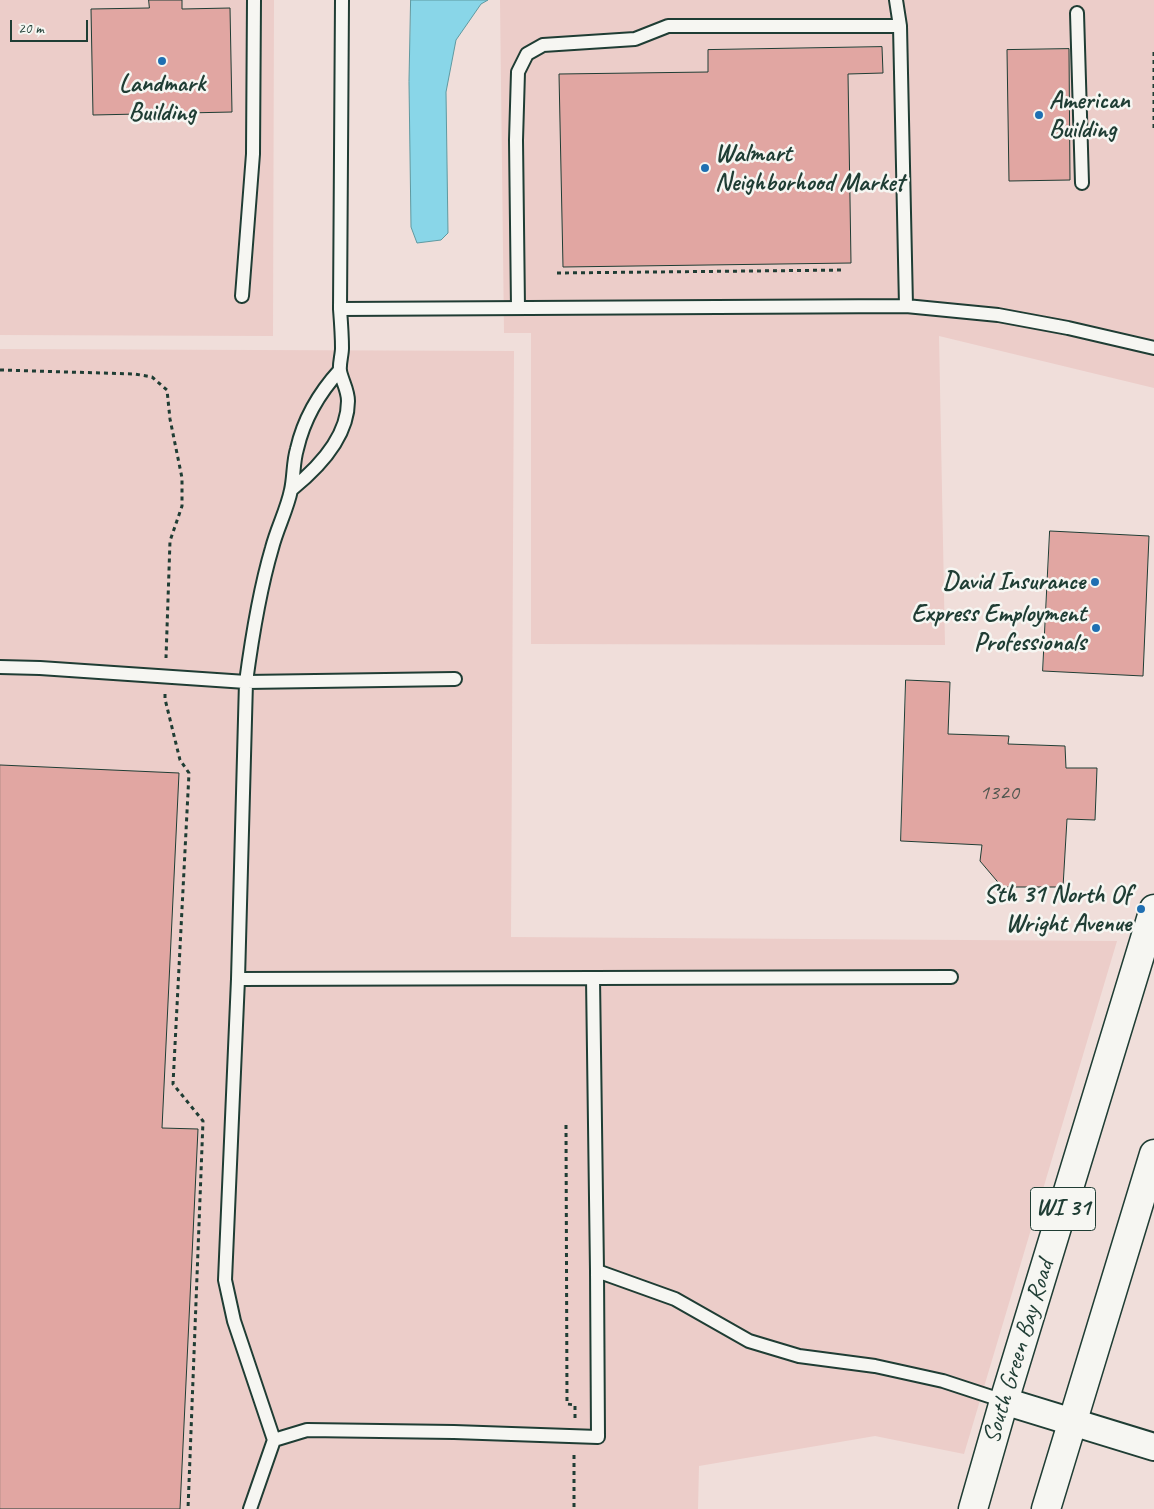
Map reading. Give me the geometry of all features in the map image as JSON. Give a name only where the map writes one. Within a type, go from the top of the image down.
[{"type":"main road","name":"South Green Bay Road","points":[[973,1509],[1004,1401],[1154,909]]},
{"type":"main road","name":"WI 31","points":[[1046,1509],[1154,1154]]},
{"type":"street","points":[[1004,1401],[1154,1447]]},
{"type":"lane","points":[[242,296],[253,154],[254,0]]},
{"type":"lane","points":[[292,489],[308,476],[324,458],[338,436],[346,418],[348,400],[346,386],[340,370],[342,350],[340,309],[342,0]]},
{"type":"lane","points":[[896,0],[900,26],[906,306]]},
{"type":"lane","points":[[1077,13],[1082,183]]},
{"type":"lane","points":[[518,308],[516,121],[518,72],[527,54],[543,45],[635,39],[668,26],[900,26]]},
{"type":"lane","points":[[340,309],[906,306],[998,315],[1068,328],[1154,348]]},
{"type":"lane","points":[[250,1509],[274,1440],[234,1321],[225,1280],[238,978],[246,682],[263,582],[272,547],[292,489],[297,448],[306,421],[318,397],[340,370]]},
{"type":"lane","points":[[0,667],[246,682],[455,679]]},
{"type":"lane","points":[[238,978],[951,977]]},
{"type":"lane","points":[[274,1440],[306,1430],[454,1432],[598,1437],[593,978]]},
{"type":"lane","points":[[597,1271],[675,1299],[749,1341],[799,1356],[875,1366],[934,1379],[1004,1401]]},
{"type":"path","points":[[1154,52],[1154,131]]},
{"type":"path","points":[[557,273],[844,270]]},
{"type":"path","points":[[0,370],[135,374],[152,377],[168,390],[170,419],[182,478],[182,506],[170,541],[165,699],[180,760],[189,773],[172,1084],[203,1121],[188,1509]]},
{"type":"path","points":[[566,1125],[567,1404],[575,1405],[574,1509]]},
{"type":"shaded area","points":[[0,0],[274,0],[273,336],[0,335]]},
{"type":"shaded area","points":[[500,0],[1154,0],[1154,388],[939,336],[945,645],[531,644],[531,333],[504,333]]},
{"type":"shaded area","points":[[0,349],[514,351],[511,937],[1117,941],[964,1454],[875,1436],[699,1466],[698,1509],[0,1509]]},
{"type":"water","points":[[411,0],[488,0],[481,4],[456,40],[446,92],[448,233],[441,240],[417,243],[411,227],[409,82]]},
{"type":"building","name":"Landmark Building","points":[[149,0],[182,0],[182,9],[230,8],[232,112],[93,115],[91,9],[149,8]]},
{"type":"building","name":"Walmart Neighborhood Market","points":[[882,47],[883,73],[848,74],[851,263],[563,267],[559,74],[708,72],[708,50]]},
{"type":"building","name":"American Building","points":[[1069,49],[1070,180],[1009,181],[1007,50]]},
{"type":"building","points":[[1050,531],[1149,536],[1143,676],[1043,671]]},
{"type":"building","points":[[906,680],[950,682],[948,734],[1009,736],[1008,744],[1065,746],[1066,768],[1097,768],[1095,820],[1067,819],[1063,887],[1002,887],[980,861],[982,845],[901,841]]},
{"type":"building","points":[[0,765],[179,773],[162,1128],[198,1129],[180,1509],[0,1509]]},
{"type":"place","name":"Landmark Building","points":[[162,61]]},
{"type":"place","name":"American Building","points":[[1039,115]]},
{"type":"place","name":"Walmart Neighborhood Market","points":[[705,168]]},
{"type":"place","name":"David Insurance","points":[[1095,582]]},
{"type":"place","name":"Express Employment Professionals","points":[[1096,628]]},
{"type":"place","name":"Sth 31 North Of Wright Avenue","points":[[1141,909]]}]
